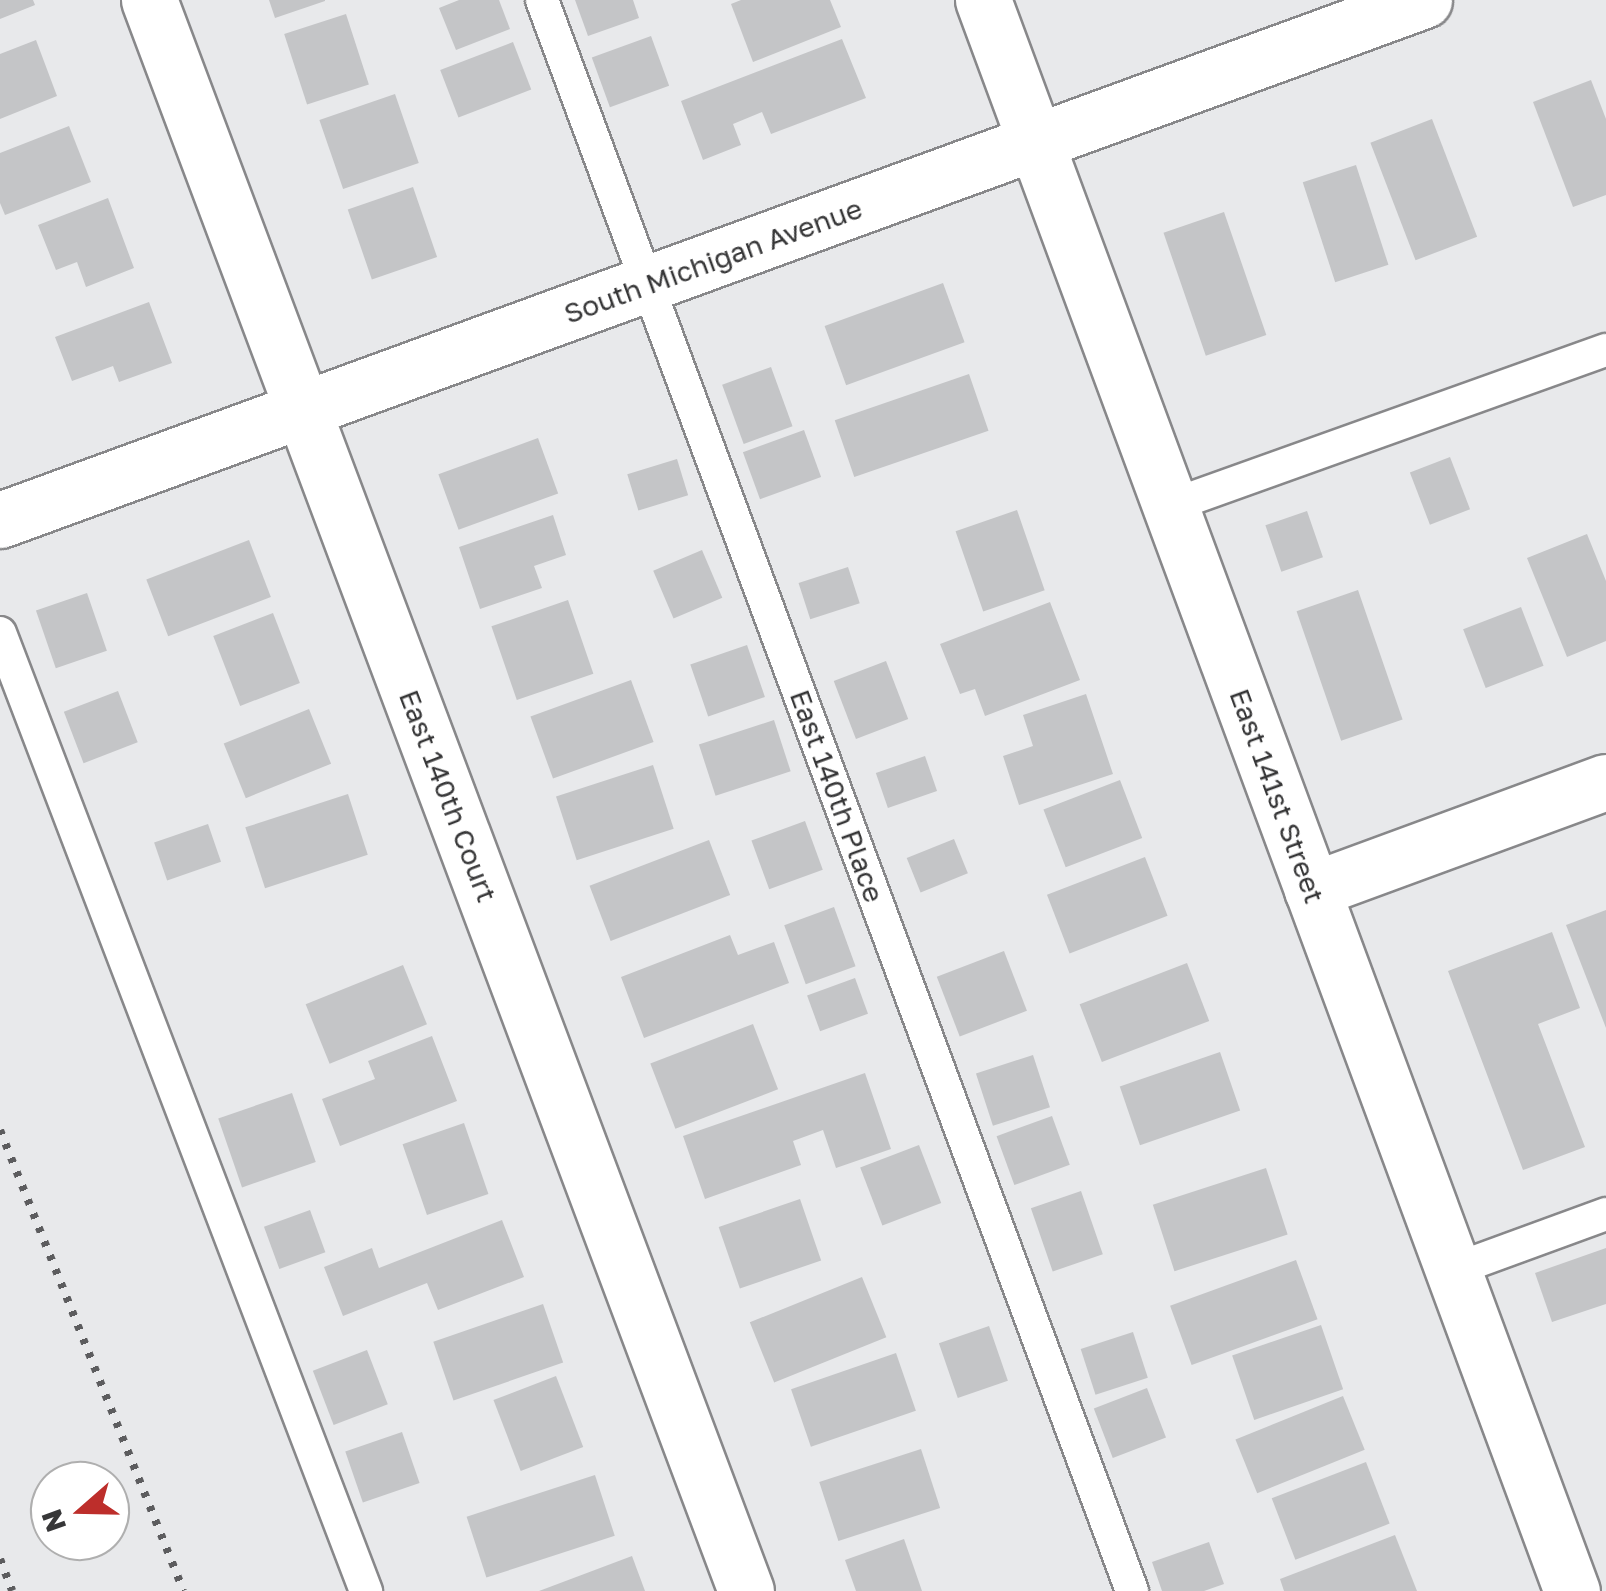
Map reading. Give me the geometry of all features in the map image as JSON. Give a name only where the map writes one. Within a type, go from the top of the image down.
[{"type":"street","name":"East 140th Court","points":[[150,0],[746,1591]]},
{"type":"street","name":"East 141st Street","points":[[983,0],[1572,1591]]},
{"type":"street","name":"South Michigan Avenue","points":[[0,520],[1424,0]]},
{"type":"street","points":[[1312,890],[1606,782]]},
{"type":"lane","name":"East 140th Place","points":[[542,0],[1132,1591]]},
{"type":"lane","points":[[1170,506],[1606,350]]},
{"type":"lane","points":[[0,634],[366,1591]]},
{"type":"lane","points":[[1453,1270],[1606,1214]]},
{"type":"building","points":[[0,0],[33,0],[35,5],[0,19]]},
{"type":"building","points":[[269,0],[325,0],[325,1],[275,18]]},
{"type":"building","points":[[459,0],[499,0],[510,29],[456,50],[439,8]]},
{"type":"building","points":[[575,0],[633,0],[639,18],[588,36]]},
{"type":"building","points":[[741,0],[830,0],[841,27],[753,62],[731,4]]},
{"type":"building","points":[[346,14],[369,84],[307,104],[284,34]]},
{"type":"building","points":[[651,36],[669,86],[610,107],[592,58]]},
{"type":"building","points":[[842,39],[866,98],[771,134],[762,112],[733,124],[741,145],[703,160],[681,101]]},
{"type":"building","points":[[36,40],[57,96],[0,119],[0,54]]},
{"type":"building","points":[[513,42],[531,90],[458,118],[440,70]]},
{"type":"building","points":[[1591,80],[1606,119],[1606,195],[1573,207],[1533,102]]},
{"type":"building","points":[[395,94],[419,163],[343,189],[319,120]]},
{"type":"building","points":[[1432,119],[1477,237],[1416,260],[1370,143]]},
{"type":"building","points":[[69,126],[91,182],[5,215],[0,203],[0,153]]},
{"type":"building","points":[[1356,165],[1388,265],[1335,282],[1303,182]]},
{"type":"building","points":[[413,187],[437,257],[372,279],[348,209]]},
{"type":"building","points":[[108,198],[134,268],[86,287],[77,262],[56,270],[38,225]]},
{"type":"building","points":[[1224,212],[1266,335],[1206,356],[1163,233]]},
{"type":"building","points":[[943,283],[965,342],[846,385],[825,326]]},
{"type":"building","points":[[149,302],[172,363],[119,382],[113,366],[72,381],[55,337]]},
{"type":"building","points":[[771,367],[793,426],[744,444],[722,385]]},
{"type":"building","points":[[969,374],[989,431],[854,477],[835,420]]},
{"type":"building","points":[[804,430],[821,477],[760,499],[743,452]]},
{"type":"building","points":[[538,438],[558,493],[459,530],[438,474]]},
{"type":"building","points":[[1450,457],[1470,509],[1430,525],[1410,472]]},
{"type":"building","points":[[677,459],[688,495],[638,511],[627,474]]},
{"type":"building","points":[[1017,510],[1045,590],[983,612],[956,531]]},
{"type":"building","points":[[1307,511],[1323,557],[1281,572],[1265,525]]},
{"type":"building","points":[[553,515],[566,555],[534,566],[542,588],[480,609],[459,547]]},
{"type":"building","points":[[1587,534],[1606,581],[1606,641],[1567,657],[1527,558]]},
{"type":"building","points":[[249,540],[271,597],[168,636],[146,579]]},
{"type":"building","points":[[702,550],[722,598],[674,619],[653,571]]},
{"type":"building","points":[[848,567],[860,603],[810,619],[799,583]]},
{"type":"building","points":[[1358,590],[1403,720],[1341,741],[1297,611]]},
{"type":"building","points":[[87,593],[107,651],[56,668],[36,611]]},
{"type":"building","points":[[568,600],[593,674],[517,700],[491,626]]},
{"type":"building","points":[[1050,602],[1080,680],[985,716],[975,689],[960,694],[940,644]]},
{"type":"building","points":[[1521,607],[1544,666],[1486,688],[1463,629]]},
{"type":"building","points":[[273,613],[300,683],[240,706],[213,636]]},
{"type":"building","points":[[747,645],[765,697],[708,717],[690,665]]},
{"type":"building","points":[[886,661],[908,719],[856,739],[834,681]]},
{"type":"building","points":[[631,680],[654,742],[553,779],[530,717]]},
{"type":"building","points":[[118,691],[138,742],[84,763],[64,712]]},
{"type":"building","points":[[1086,694],[1113,774],[1019,805],[1003,756],[1033,746],[1023,715]]},
{"type":"building","points":[[309,709],[331,764],[246,798],[224,743]]},
{"type":"building","points":[[774,720],[791,771],[716,796],[699,744]]},
{"type":"building","points":[[925,756],[937,791],[888,808],[876,773]]},
{"type":"building","points":[[653,765],[674,829],[577,860],[556,797]]},
{"type":"building","points":[[1120,780],[1142,838],[1066,867],[1043,809]]},
{"type":"building","points":[[348,794],[368,855],[265,888],[245,827]]},
{"type":"building","points":[[805,821],[823,870],[769,889],[751,840]]},
{"type":"building","points":[[208,824],[221,862],[167,880],[154,843]]},
{"type":"building","points":[[954,839],[968,873],[921,892],[907,858]]},
{"type":"building","points":[[709,840],[730,895],[611,941],[590,886]]},
{"type":"building","points":[[1145,857],[1168,916],[1070,953],[1047,895]]},
{"type":"building","points":[[834,907],[856,966],[806,984],[784,925]]},
{"type":"building","points":[[1606,910],[1606,1028],[1566,925]]},
{"type":"building","points":[[1552,932],[1580,1008],[1538,1024],[1585,1147],[1523,1170],[1448,971]]},
{"type":"building","points":[[730,935],[738,955],[774,942],[789,983],[644,1038],[621,977]]},
{"type":"building","points":[[1004,951],[1027,1011],[960,1037],[937,977]]},
{"type":"building","points":[[1187,963],[1209,1021],[1102,1062],[1080,1004]]},
{"type":"building","points":[[403,965],[427,1024],[330,1064],[306,1004]]},
{"type":"building","points":[[855,978],[868,1014],[820,1031],[807,995]]},
{"type":"building","points":[[753,1024],[778,1089],[675,1129],[650,1063]]},
{"type":"building","points":[[432,1036],[457,1101],[340,1146],[322,1099],[375,1079],[368,1061]]},
{"type":"building","points":[[1220,1052],[1240,1111],[1140,1145],[1120,1087]]},
{"type":"building","points":[[1033,1055],[1050,1107],[993,1126],[976,1074]]},
{"type":"building","points":[[865,1073],[891,1149],[836,1168],[823,1130],[793,1141],[801,1165],[705,1199],[683,1136]]},
{"type":"building","points":[[292,1093],[316,1162],[242,1187],[218,1118]]},
{"type":"building","points":[[1052,1116],[1070,1165],[1014,1185],[997,1136]]},
{"type":"building","points":[[464,1123],[488,1194],[427,1215],[403,1144]]},
{"type":"building","points":[[919,1145],[941,1203],[882,1225],[860,1168]]},
{"type":"building","points":[[1266,1168],[1288,1235],[1174,1271],[1153,1205]]},
{"type":"building","points":[[1081,1191],[1103,1254],[1053,1272],[1031,1208]]},
{"type":"building","points":[[800,1199],[821,1260],[740,1288],[719,1227]]},
{"type":"building","points":[[310,1210],[325,1252],[279,1269],[264,1227]]},
{"type":"building","points":[[502,1220],[524,1277],[438,1310],[427,1283],[343,1316],[324,1267],[372,1248],[379,1268]]},
{"type":"building","points":[[1606,1248],[1606,1304],[1552,1322],[1535,1273]]},
{"type":"building","points":[[1296,1260],[1318,1319],[1192,1365],[1170,1306]]},
{"type":"building","points":[[862,1277],[886,1337],[774,1383],[750,1322]]},
{"type":"building","points":[[543,1304],[563,1363],[454,1400],[433,1342]]},
{"type":"building","points":[[1321,1325],[1343,1389],[1254,1420],[1232,1356]]},
{"type":"building","points":[[989,1326],[1008,1381],[958,1398],[939,1343]]},
{"type":"building","points":[[1133,1332],[1148,1378],[1096,1395],[1081,1349]]},
{"type":"building","points":[[367,1350],[388,1404],[334,1425],[313,1371]]},
{"type":"building","points":[[896,1353],[916,1411],[811,1447],[791,1389]]},
{"type":"building","points":[[556,1376],[583,1447],[521,1471],[493,1400]]},
{"type":"building","points":[[1147,1388],[1166,1437],[1113,1458],[1094,1408]]},
{"type":"building","points":[[1343,1396],[1365,1450],[1257,1493],[1235,1439]]},
{"type":"building","points":[[402,1432],[420,1483],[363,1503],[345,1452]]},
{"type":"building","points":[[921,1449],[940,1508],[838,1541],[819,1482]]},
{"type":"building","points":[[1366,1462],[1390,1524],[1295,1560],[1272,1498]]},
{"type":"building","points":[[595,1475],[615,1536],[486,1578],[467,1517]]},
{"type":"building","points":[[1395,1535],[1417,1591],[1284,1591],[1280,1579]]},
{"type":"building","points":[[904,1539],[922,1591],[856,1591],[845,1560]]},
{"type":"building","points":[[1209,1542],[1224,1584],[1204,1591],[1162,1591],[1152,1562]]},
{"type":"building","points":[[632,1556],[645,1591],[539,1591]]},
{"type":"railway","points":[[0,1130],[183,1591]]},
{"type":"railway","points":[[0,1559],[12,1591]]}]
